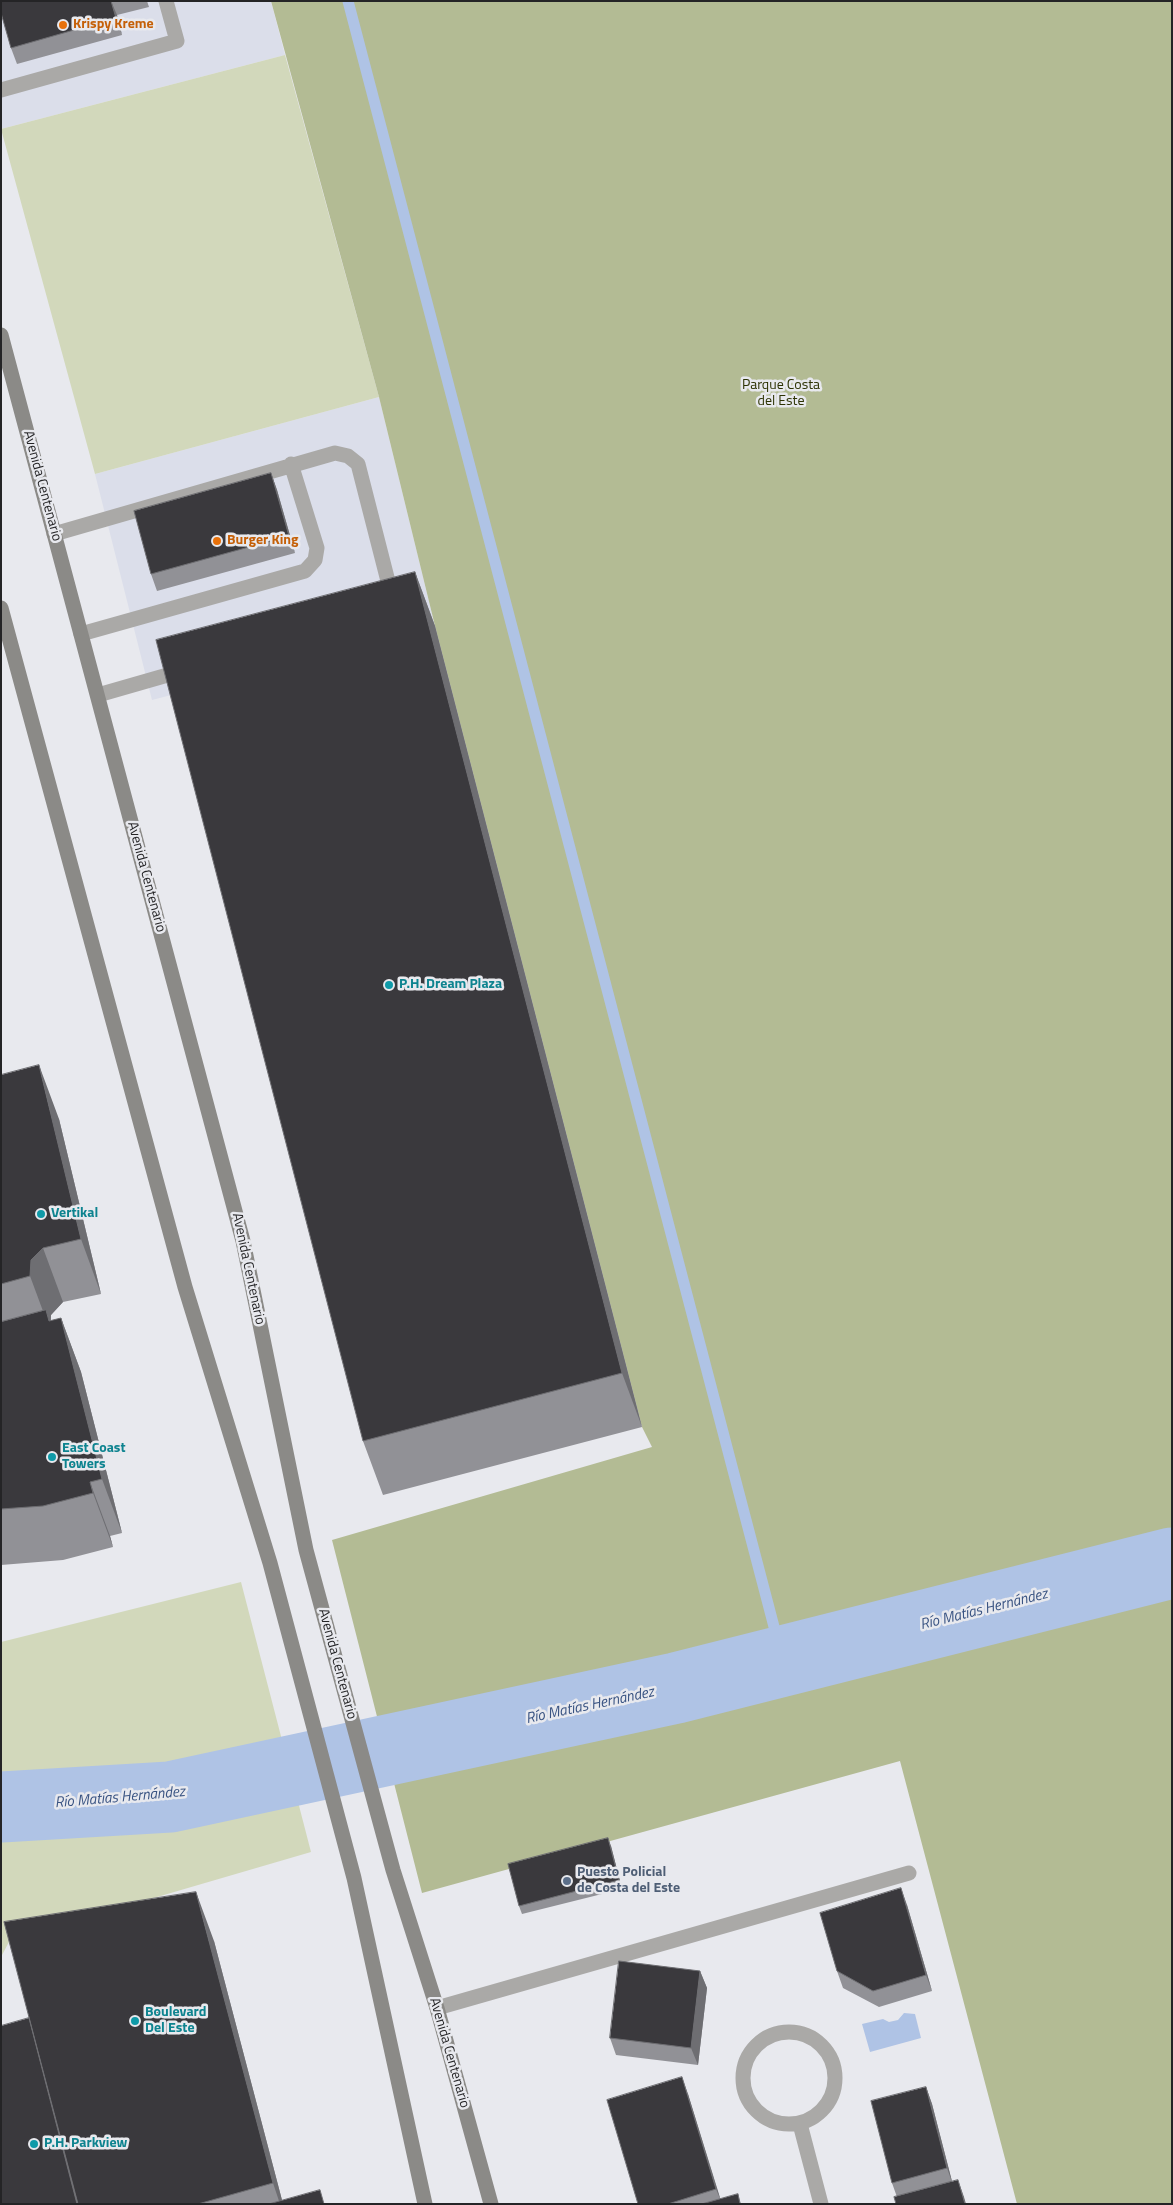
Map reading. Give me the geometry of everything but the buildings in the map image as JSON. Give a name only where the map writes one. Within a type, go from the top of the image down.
[{"type":"main road","name":"Avenida Centenario","points":[[1,335],[243,1241],[306,1550],[393,1870],[437,2008],[491,2204]]},
{"type":"main road","points":[[1,608],[185,1287],[270,1563],[354,1878],[425,2204]]},
{"type":"street","points":[[1,90],[177,41],[166,1]]},
{"type":"street","points":[[54,534],[292,464],[335,453],[348,456],[358,464],[391,594],[387,608],[380,611]]},
{"type":"street","points":[[81,634],[305,570],[315,560],[317,548],[292,464]]},
{"type":"street","points":[[98,695],[202,665]]},
{"type":"street","points":[[437,2008],[909,1873]]},
{"type":"street","points":[[795,2032],[810,2037],[822,2047],[831,2060],[835,2076],[832,2092],[826,2106],[814,2117],[800,2124],[785,2124],[771,2121],[759,2114],[750,2102],[744,2089],[743,2074],[750,2054],[765,2038],[779,2033],[795,2032]]},
{"type":"street","points":[[800,2124],[821,2204]]},
{"type":"shaded area","points":[[1,1],[271,1],[285,55],[1,129]]},
{"type":"shaded area","points":[[379,397],[435,626],[152,700],[95,474]]},
{"type":"green space","name":"Parque Costa del Este","points":[[271,1],[1172,1],[1172,2204],[1017,2204],[900,1761],[422,1893],[332,1540],[652,1447],[642,1427],[435,626],[379,397]]},
{"type":"green space","points":[[285,55],[379,397],[95,474],[1,129]]},
{"type":"green space","points":[[241,1582],[311,1852],[10,1940],[1,1957],[1,1642]]},
{"type":"water","points":[[904,2013],[915,2014],[921,2038],[870,2052],[862,2024],[883,2019],[889,2022],[898,2020]]},
{"type":"waterway","points":[[348,1],[783,1661]]},
{"type":"waterway","name":"Río Matías Hernández","points":[[1,1807],[170,1797],[676,1688],[1172,1563]]},
{"type":"place","name":"Krispy Kreme","points":[[63,25]]},
{"type":"place","name":"Burger King","points":[[217,541]]},
{"type":"place","name":"P.H. Dream Plaza","points":[[389,985]]},
{"type":"place","name":"Vertikal","points":[[41,1214]]},
{"type":"place","name":"East Coast Towers","points":[[52,1457]]},
{"type":"place","name":"Puesto Policial de Costa del Este","points":[[567,1881]]},
{"type":"place","name":"Boulevard Del Este","points":[[135,2021]]},
{"type":"place","name":"P.H. Parkview","points":[[34,2144]]}]
